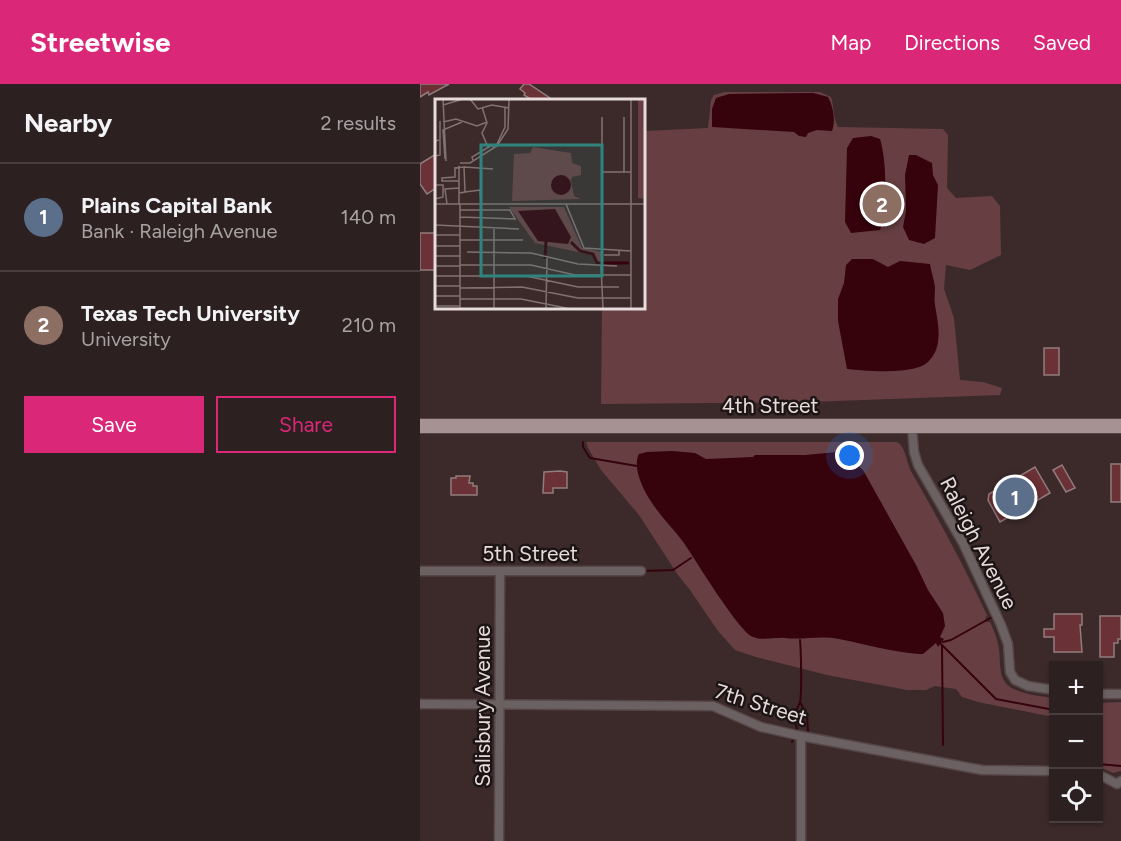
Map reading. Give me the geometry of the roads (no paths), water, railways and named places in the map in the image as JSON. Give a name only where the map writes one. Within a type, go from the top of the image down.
[{"type":"main road","name":"4th Street","points":[[420,426],[1121,426]]},
{"type":"street","name":"Raleigh Avenue","points":[[912,426],[914,452],[918,465],[963,543],[1001,625],[1008,644],[1012,676],[1015,680],[1028,686],[1049,689]]},
{"type":"street","name":"5th Street","points":[[420,571],[641,571]]},
{"type":"street","name":"Salisbury Avenue","points":[[500,571],[500,841]]},
{"type":"street","points":[[1103,694],[1121,694]]},
{"type":"street","name":"7th Street","points":[[420,704],[712,706],[761,727],[801,736],[982,770],[1049,771]]},
{"type":"street","points":[[801,736],[801,841]]},
{"type":"street","points":[[1103,776],[1120,784]]},
{"type":"waterway","points":[[583,442],[583,447],[590,458],[637,466]]},
{"type":"waterway","points":[[848,442],[848,451]]},
{"type":"waterway","points":[[644,571],[673,570],[691,558]]},
{"type":"waterway","points":[[943,642],[951,640],[994,616]]},
{"type":"waterway","points":[[792,742],[797,728],[794,720],[795,714],[801,697],[800,640]]},
{"type":"waterway","points":[[941,644],[996,699],[1049,709]]},
{"type":"waterway","points":[[942,646],[943,745]]},
{"type":"waterway","points":[[800,702],[807,715],[808,733]]},
{"type":"waterway","points":[[1103,764],[1121,766]]},
{"type":"place","name":"Texas Tech University","points":[[882,204]]},
{"type":"place","name":"Plains Capital Bank","points":[[1015,497]]}]
